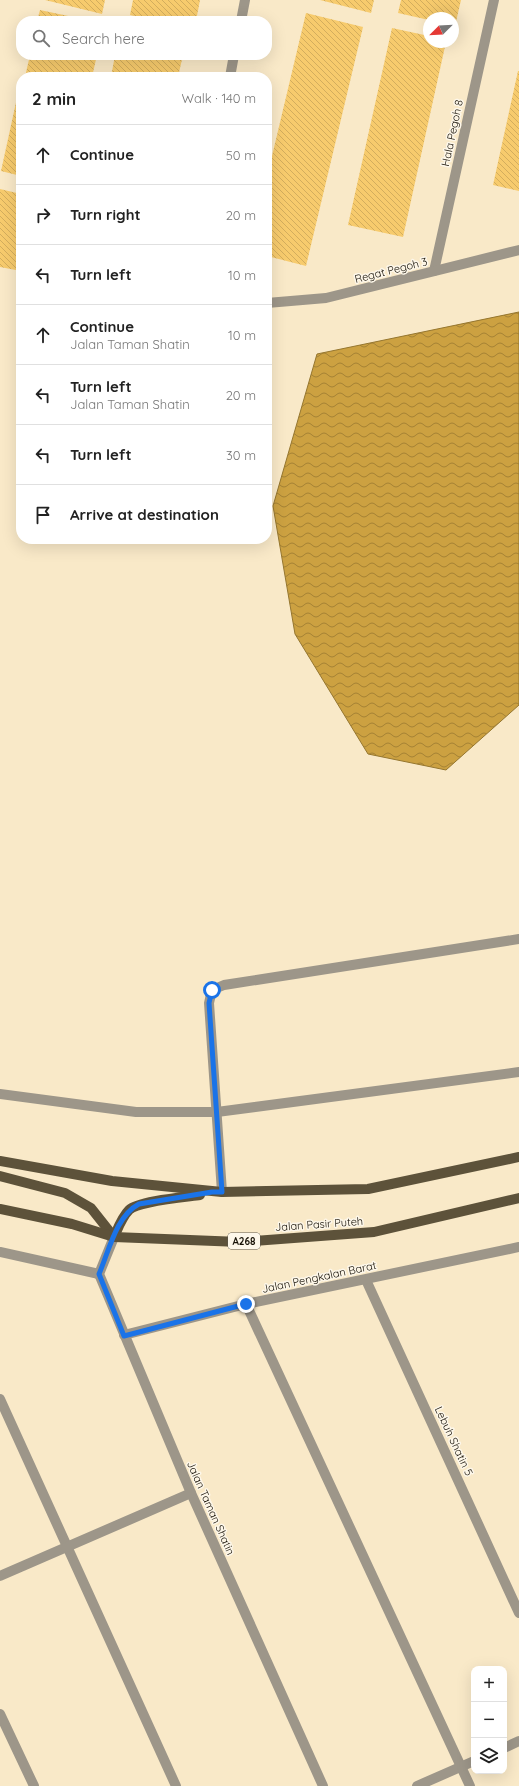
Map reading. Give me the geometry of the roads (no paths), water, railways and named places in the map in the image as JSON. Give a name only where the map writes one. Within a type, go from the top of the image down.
[{"type":"main road","points":[[0,1161],[112,1181],[217,1192],[368,1189],[519,1157]]},
{"type":"main road","points":[[0,1176],[65,1193],[91,1208],[114,1237],[121,1222],[130,1209],[139,1204],[217,1192]]},
{"type":"main road","name":"Jalan Pasir Puteh","points":[[0,1209],[72,1224],[114,1237],[240,1242],[374,1232],[519,1198]]},
{"type":"street","points":[[242,16],[245,0]]},
{"type":"street","name":"Hala Pegoh 8","points":[[434,271],[494,0]]},
{"type":"street","points":[[231,72],[233,60]]},
{"type":"street","name":"Regat Pegoh 3","points":[[272,303],[326,298],[519,250]]},
{"type":"street","points":[[217,1192],[217,1112],[209,1003],[212,990],[224,985],[519,939]]},
{"type":"street","points":[[0,1094],[136,1112],[217,1112],[519,1072]]},
{"type":"street","points":[[0,1252],[99,1274],[114,1237]]},
{"type":"street","name":"Jalan Pengkalan Barat","points":[[124,1336],[246,1304],[519,1247]]},
{"type":"street","name":"Jalan Taman Shatin","points":[[99,1274],[191,1494],[323,1786]]},
{"type":"street","name":"Lebuh Shatin 5","points":[[366,1280],[519,1613]]},
{"type":"street","points":[[246,1304],[470,1786]]},
{"type":"street","points":[[0,1399],[176,1786]]},
{"type":"street","points":[[0,1576],[191,1494]]},
{"type":"street","points":[[1,1717],[34,1786]]},
{"type":"street","points":[[507,1747],[519,1742]]},
{"type":"street","points":[[417,1786],[471,1762]]},
{"type":"water","points":[[519,312],[519,705],[446,770],[368,754],[295,634],[273,506],[317,354]]}]
